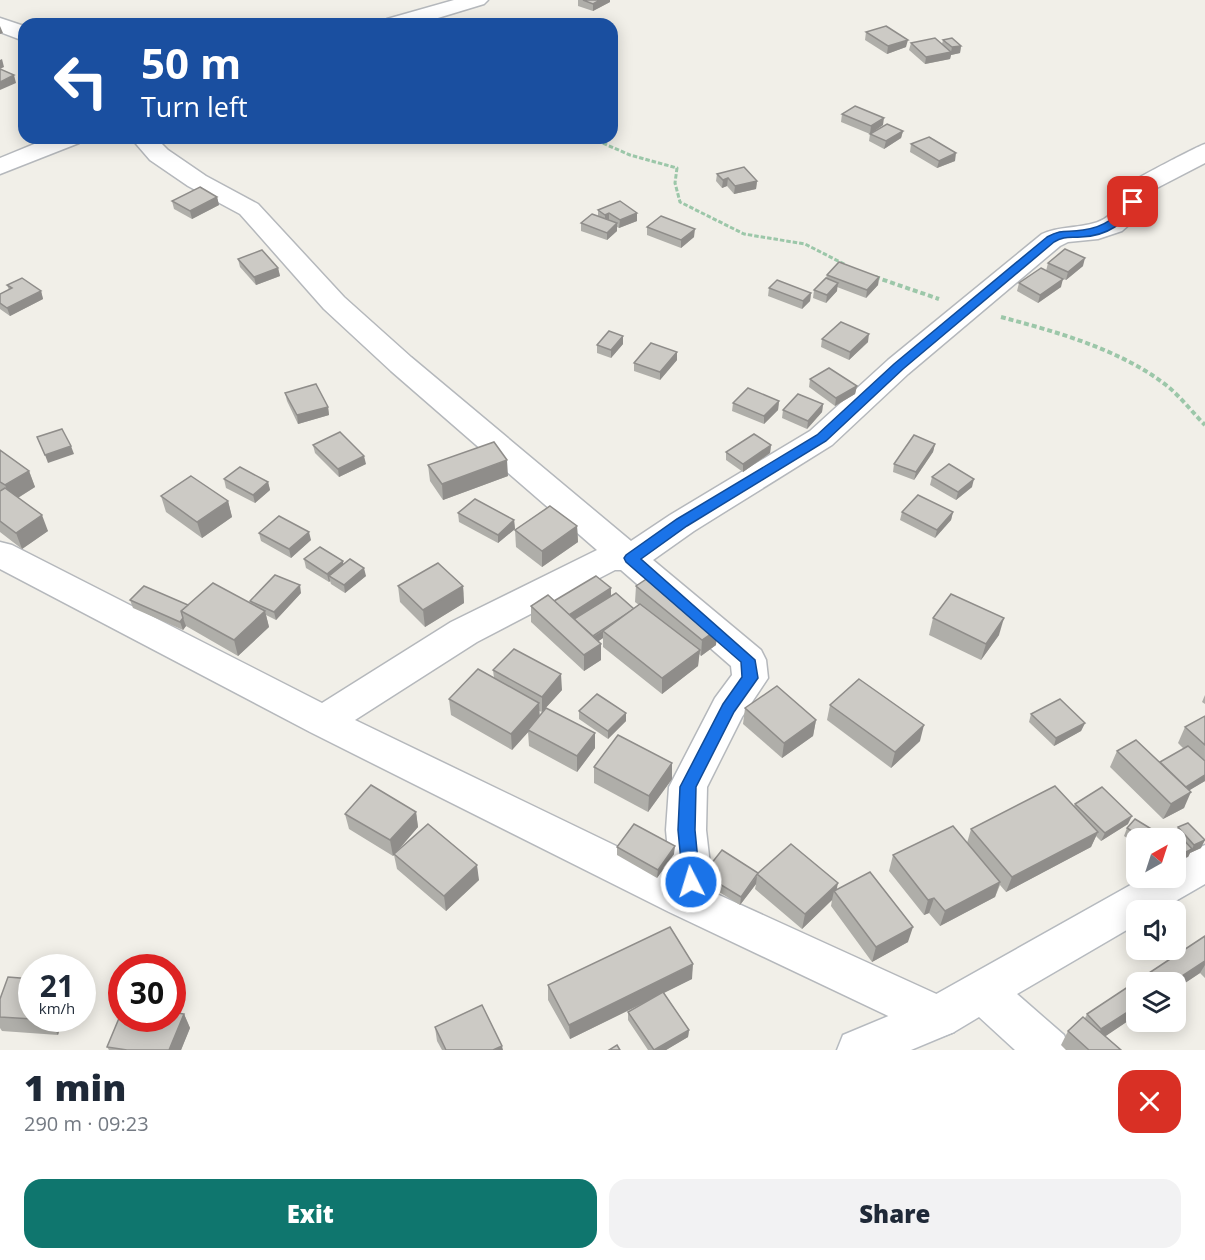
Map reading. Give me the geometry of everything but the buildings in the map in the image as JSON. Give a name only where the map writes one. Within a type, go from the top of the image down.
[{"type":"street","points":[[416,18],[477,0]]},
{"type":"street","points":[[0,25],[18,32]]},
{"type":"street","points":[[0,167],[56,144]]},
{"type":"street","points":[[149,144],[159,155],[197,181],[249,209],[334,303],[401,364],[748,660],[750,678],[728,708],[688,787],[687,830],[691,882],[684,899]]},
{"type":"street","points":[[323,721],[464,632],[610,558],[631,558],[682,523],[821,438],[898,367],[1051,240],[1062,233],[1083,234],[1112,225],[1124,216],[1141,188],[1177,170],[1205,152]]},
{"type":"street","points":[[0,554],[323,721],[684,899],[938,1017]]},
{"type":"street","points":[[888,1045],[1205,864]]},
{"type":"street","points":[[982,991],[1048,1050]]},
{"type":"path","points":[[605,144],[630,155],[676,168],[675,183],[680,202],[744,234],[805,244],[848,267]]},
{"type":"path","points":[[869,275],[900,288],[1028,324],[1130,364],[1167,385],[1205,424]]},
{"type":"route","points":[[691,882],[687,830],[688,787],[728,708],[750,678],[748,660],[631,558],[744,483],[821,438],[898,367],[1051,240],[1062,233],[1083,234],[1100,231],[1124,216],[1133,202]]}]
